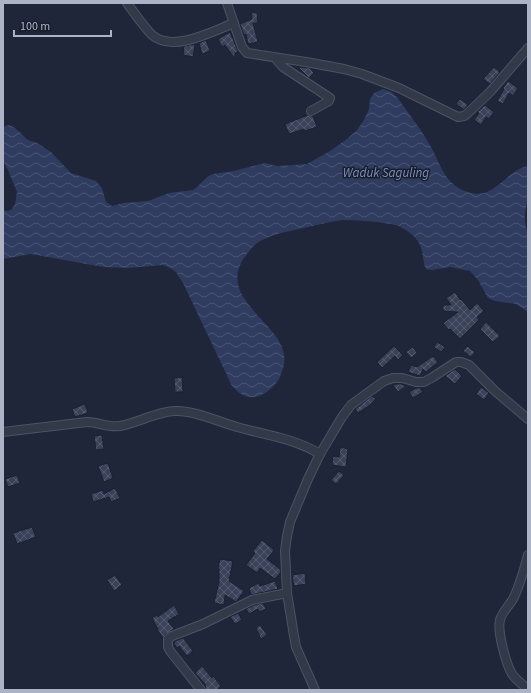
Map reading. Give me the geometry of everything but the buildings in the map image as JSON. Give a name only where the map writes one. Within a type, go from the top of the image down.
[{"type":"street","points":[[127,3],[144,26],[162,41],[179,42],[195,38],[234,23]]},
{"type":"street","points":[[228,3],[244,51],[344,69],[362,74],[399,88],[438,106],[454,116],[461,117],[467,114],[490,92],[528,48]]},
{"type":"street","points":[[274,57],[283,67],[330,98],[329,101],[311,111]]},
{"type":"street","points":[[315,690],[296,648],[287,593],[287,536],[290,522],[308,478],[320,454],[351,405],[384,381],[393,378],[402,378],[416,382],[424,382],[456,362],[464,362],[528,419]]},
{"type":"street","points":[[3,432],[26,428],[87,422],[106,426],[120,426],[176,410],[186,411],[236,427],[299,442],[320,454]]},
{"type":"street","points":[[528,555],[517,588],[512,600],[502,614],[499,625],[511,672],[516,679],[528,689]]},
{"type":"street","points":[[201,690],[170,651],[168,647],[168,639],[252,600],[287,593]]},
{"type":"water","name":"Waduk Saguling","points":[[383,89],[391,92],[397,97],[431,146],[446,176],[460,189],[474,194],[490,191],[516,171],[528,166],[528,192],[525,219],[528,234],[528,312],[516,304],[495,301],[488,298],[478,280],[470,271],[450,267],[432,270],[426,269],[418,241],[408,232],[397,226],[358,220],[342,220],[275,235],[253,246],[243,259],[238,275],[240,290],[247,303],[278,340],[284,353],[283,368],[277,382],[265,393],[259,396],[248,397],[237,391],[232,386],[183,283],[176,272],[170,268],[163,265],[127,268],[103,267],[31,254],[3,259],[3,210],[8,211],[12,209],[15,204],[17,192],[3,161],[3,127],[8,125],[14,127],[28,140],[37,143],[51,152],[71,173],[96,181],[102,188],[106,202],[112,206],[123,203],[148,201],[169,193],[193,190],[207,177],[213,174],[234,171],[265,163],[278,166],[307,164],[330,151],[357,130],[369,109],[370,99],[374,93]]}]
